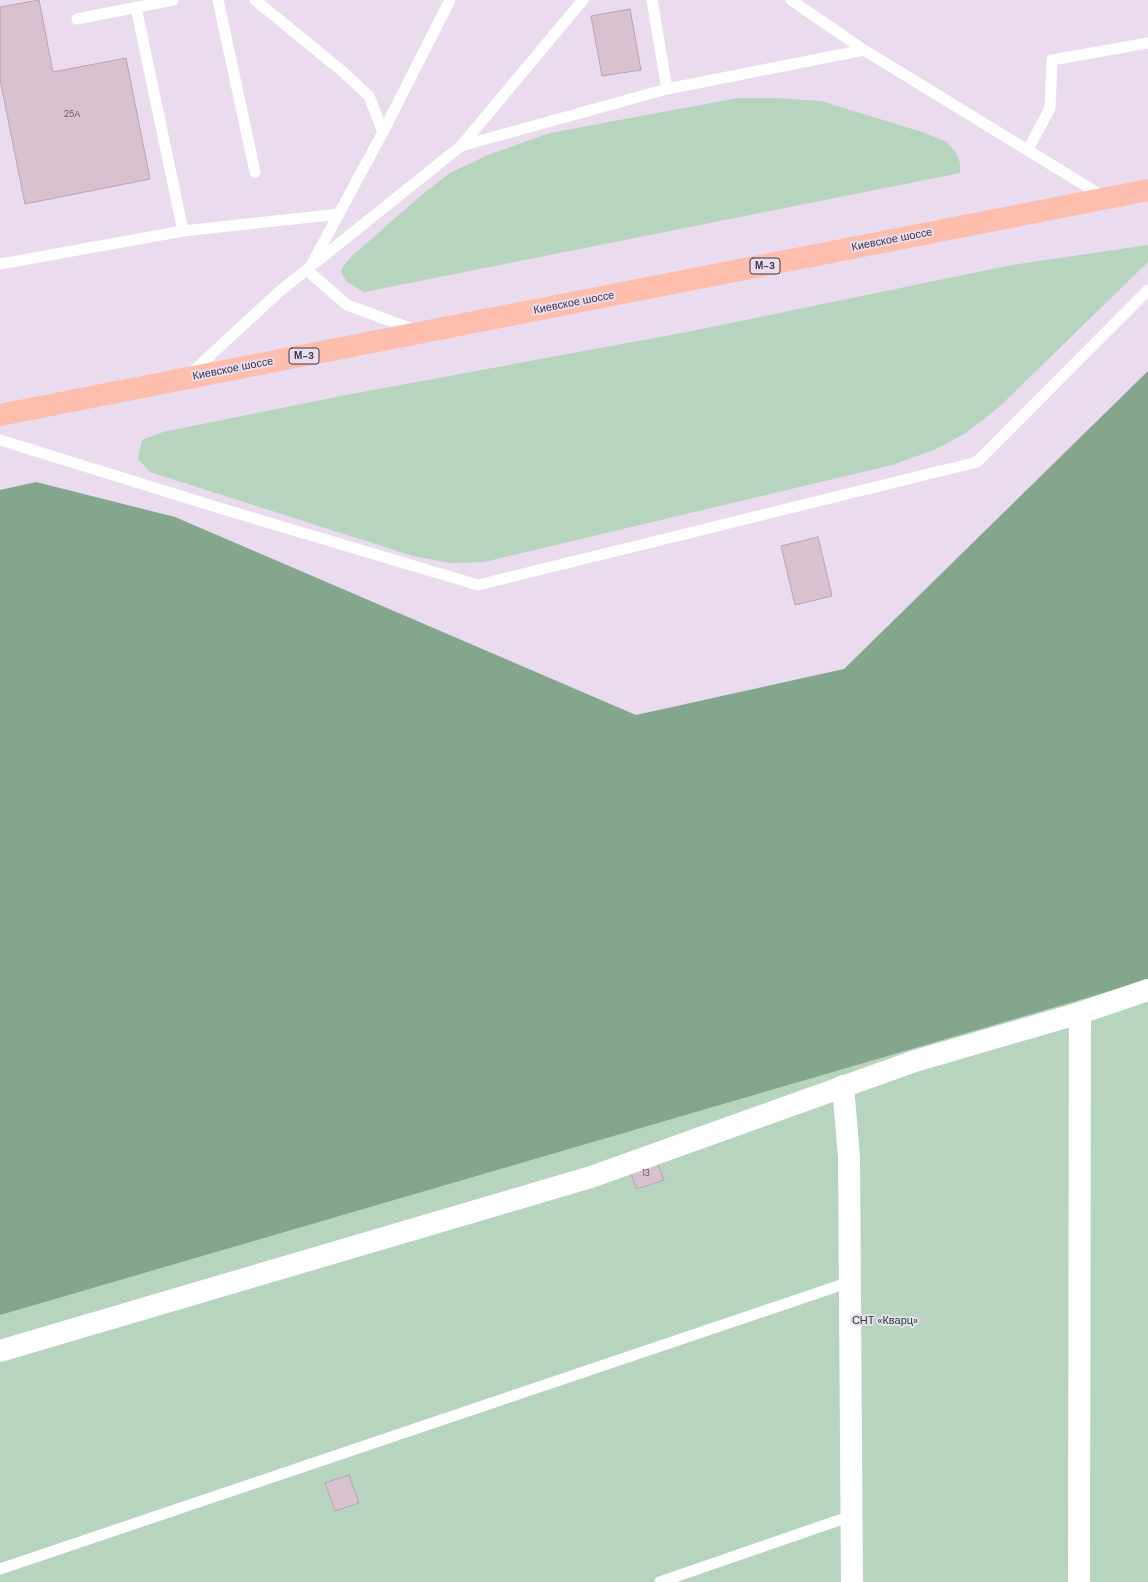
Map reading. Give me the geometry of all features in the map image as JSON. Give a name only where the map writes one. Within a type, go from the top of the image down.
[{"type":"highway","name":"Киевское шоссе","points":[[0,415],[1148,190]]},
{"type":"street","points":[[0,1351],[591,1177],[915,1061],[1080,1013],[1148,990]]},
{"type":"street","points":[[1079,1582],[1080,1013]]},
{"type":"street","points":[[843,1086],[849,1156],[852,1582]]},
{"type":"lane","points":[[77,19],[173,0]]},
{"type":"lane","points":[[218,0],[255,172]]},
{"type":"lane","points":[[255,0],[342,71],[369,96],[383,132]]},
{"type":"lane","points":[[308,271],[383,132],[450,0]]},
{"type":"lane","points":[[184,379],[280,291],[308,271],[461,146],[582,0]]},
{"type":"lane","points":[[652,0],[667,88]]},
{"type":"lane","points":[[791,0],[864,50],[1106,198]]},
{"type":"lane","points":[[136,7],[183,231]]},
{"type":"lane","points":[[1028,150],[1050,108],[1052,60],[1148,43]]},
{"type":"lane","points":[[461,146],[667,88],[864,50]]},
{"type":"lane","points":[[0,264],[183,231],[339,214]]},
{"type":"lane","points":[[308,271],[348,305],[423,333]]},
{"type":"lane","points":[[0,440],[226,510],[478,585],[977,462],[1148,290]]},
{"type":"lane","points":[[0,1569],[850,1282]]},
{"type":"lane","points":[[660,1582],[852,1516]]},
{"type":"green space","points":[[738,98],[776,98],[821,101],[922,132],[947,142],[956,153],[960,163],[960,173],[364,292],[347,282],[341,272],[343,266],[353,255],[424,193],[450,173],[488,155],[550,133]]},
{"type":"green space","points":[[1148,245],[1148,262],[999,407],[966,433],[934,450],[892,465],[484,562],[450,563],[413,556],[150,472],[138,459],[142,440],[163,432],[341,396],[692,331],[1012,265]]},
{"type":"green space","points":[[1148,371],[1148,980],[0,1315],[0,490],[36,482],[175,517],[636,715],[844,669]]},
{"type":"green space","name":"СНТ «Кварц»","points":[[1148,973],[1148,1582],[0,1582],[0,1299]]},
{"type":"building","points":[[39,0],[53,72],[126,58],[150,179],[25,204],[0,79],[0,7]]},
{"type":"building","points":[[630,9],[641,70],[602,76],[591,16]]},
{"type":"building","points":[[818,537],[832,596],[795,605],[781,546]]},
{"type":"building","points":[[656,1159],[664,1180],[637,1189],[629,1168]]},
{"type":"building","points":[[349,1475],[359,1503],[335,1511],[325,1483]]}]
